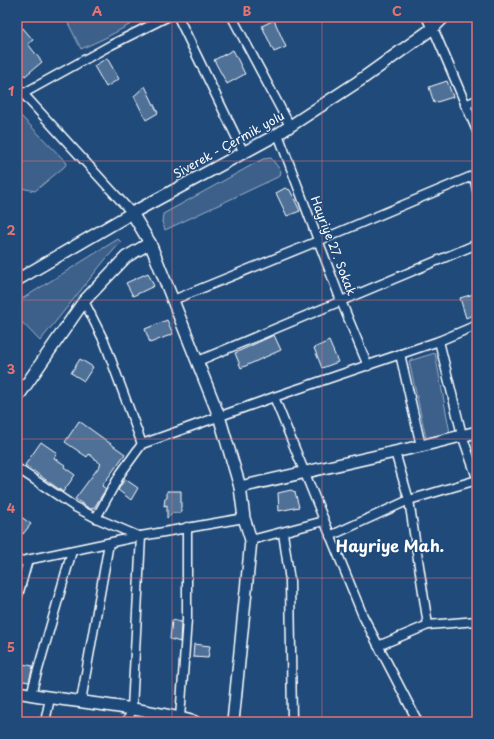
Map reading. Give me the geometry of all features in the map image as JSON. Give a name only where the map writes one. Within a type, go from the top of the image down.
[{"type":"street","points":[[166,17],[19,92],[132,213],[150,243],[219,416],[240,487],[244,518],[251,540],[233,722]]},
{"type":"street","points":[[178,17],[244,153]]},
{"type":"street","points":[[232,17],[290,126]]},
{"type":"street","points":[[428,17],[477,131]]},
{"type":"street","name":"Siverek - Çermik yolu","points":[[17,280],[132,213],[278,134],[359,81],[433,28],[444,17]]},
{"type":"street","points":[[465,105],[477,100]]},
{"type":"street","name":"Hayriye 27. Sokak","points":[[278,134],[318,242],[368,366]]},
{"type":"street","points":[[173,300],[318,242],[475,175],[477,190]]},
{"type":"street","points":[[17,398],[84,301],[126,257],[150,243]]},
{"type":"street","points":[[198,361],[477,244]]},
{"type":"street","points":[[84,301],[105,343],[142,444]]},
{"type":"street","points":[[96,518],[122,473],[142,444],[219,416],[439,341],[477,325]]},
{"type":"street","points":[[330,536],[409,500],[477,479],[462,435],[439,341]]},
{"type":"street","points":[[400,354],[421,446]]},
{"type":"street","points":[[274,397],[362,616],[418,722]]},
{"type":"street","points":[[240,487],[477,432]]},
{"type":"street","points":[[394,452],[409,500],[428,625]]},
{"type":"street","points":[[17,468],[75,507],[96,518],[139,536]]},
{"type":"street","points":[[17,562],[139,536],[244,518]]},
{"type":"street","points":[[251,540],[283,533],[324,521]]},
{"type":"street","points":[[179,720],[187,619],[187,527]]},
{"type":"street","points":[[283,533],[290,581],[292,722]]},
{"type":"street","points":[[127,722],[132,710],[139,536]]},
{"type":"street","points":[[80,701],[109,543]]},
{"type":"street","points":[[30,694],[72,551]]},
{"type":"street","points":[[17,599],[28,560]]},
{"type":"street","points":[[378,646],[428,625],[477,621]]},
{"type":"street","points":[[17,692],[50,698],[80,701],[195,722]]},
{"type":"street","points":[[45,722],[50,698]]},
{"type":"shaded area","points":[[65,17],[144,17],[81,49]]},
{"type":"shaded area","points":[[17,112],[67,163],[35,191],[17,187]]},
{"type":"shaded area","points":[[271,158],[281,171],[280,176],[165,230],[162,222],[163,214],[263,159]]},
{"type":"shaded area","points":[[118,239],[121,242],[40,341],[17,317],[17,302]]},
{"type":"shaded area","points":[[435,353],[450,433],[426,438],[409,361]]},
{"type":"building","points":[[274,20],[286,47],[274,52],[262,26]]},
{"type":"building","points":[[23,28],[33,40],[28,44],[42,62],[25,76],[17,66],[17,33]]},
{"type":"building","points":[[233,50],[245,74],[227,84],[214,60]]},
{"type":"building","points":[[107,58],[119,79],[106,87],[94,66]]},
{"type":"building","points":[[447,81],[453,97],[434,103],[429,87]]},
{"type":"building","points":[[145,86],[158,113],[146,120],[134,96]]},
{"type":"building","points":[[285,188],[290,190],[300,211],[287,216],[276,193]]},
{"type":"building","points":[[148,273],[154,286],[133,296],[126,283]]},
{"type":"building","points":[[477,293],[477,313],[466,318],[460,298]]},
{"type":"building","points":[[167,320],[173,334],[150,343],[145,329]]},
{"type":"building","points":[[274,335],[281,350],[241,368],[235,353]]},
{"type":"building","points":[[329,341],[338,362],[322,368],[314,348]]},
{"type":"building","points":[[80,359],[93,367],[84,381],[71,373]]},
{"type":"building","points":[[79,421],[125,454],[102,486],[106,489],[94,508],[90,509],[75,499],[101,464],[89,454],[87,457],[65,442]]},
{"type":"building","points":[[41,442],[57,453],[54,458],[65,465],[64,467],[75,475],[63,492],[25,465]]},
{"type":"building","points":[[125,479],[138,488],[131,500],[118,490]]},
{"type":"building","points":[[291,490],[295,492],[299,507],[279,511],[278,493]]},
{"type":"building","points":[[167,491],[181,491],[181,513],[173,513],[167,518],[167,505],[164,506],[165,498],[167,498]]},
{"type":"building","points":[[17,514],[31,524],[23,534],[17,529]]},
{"type":"building","points":[[172,620],[181,622],[180,642],[170,639]]},
{"type":"building","points":[[194,644],[210,646],[208,658],[193,657]]},
{"type":"building","points":[[17,663],[33,666],[29,682],[17,680]]},
{"type":"district","name":"Hayriye Mah.","points":[[390,546]]}]
